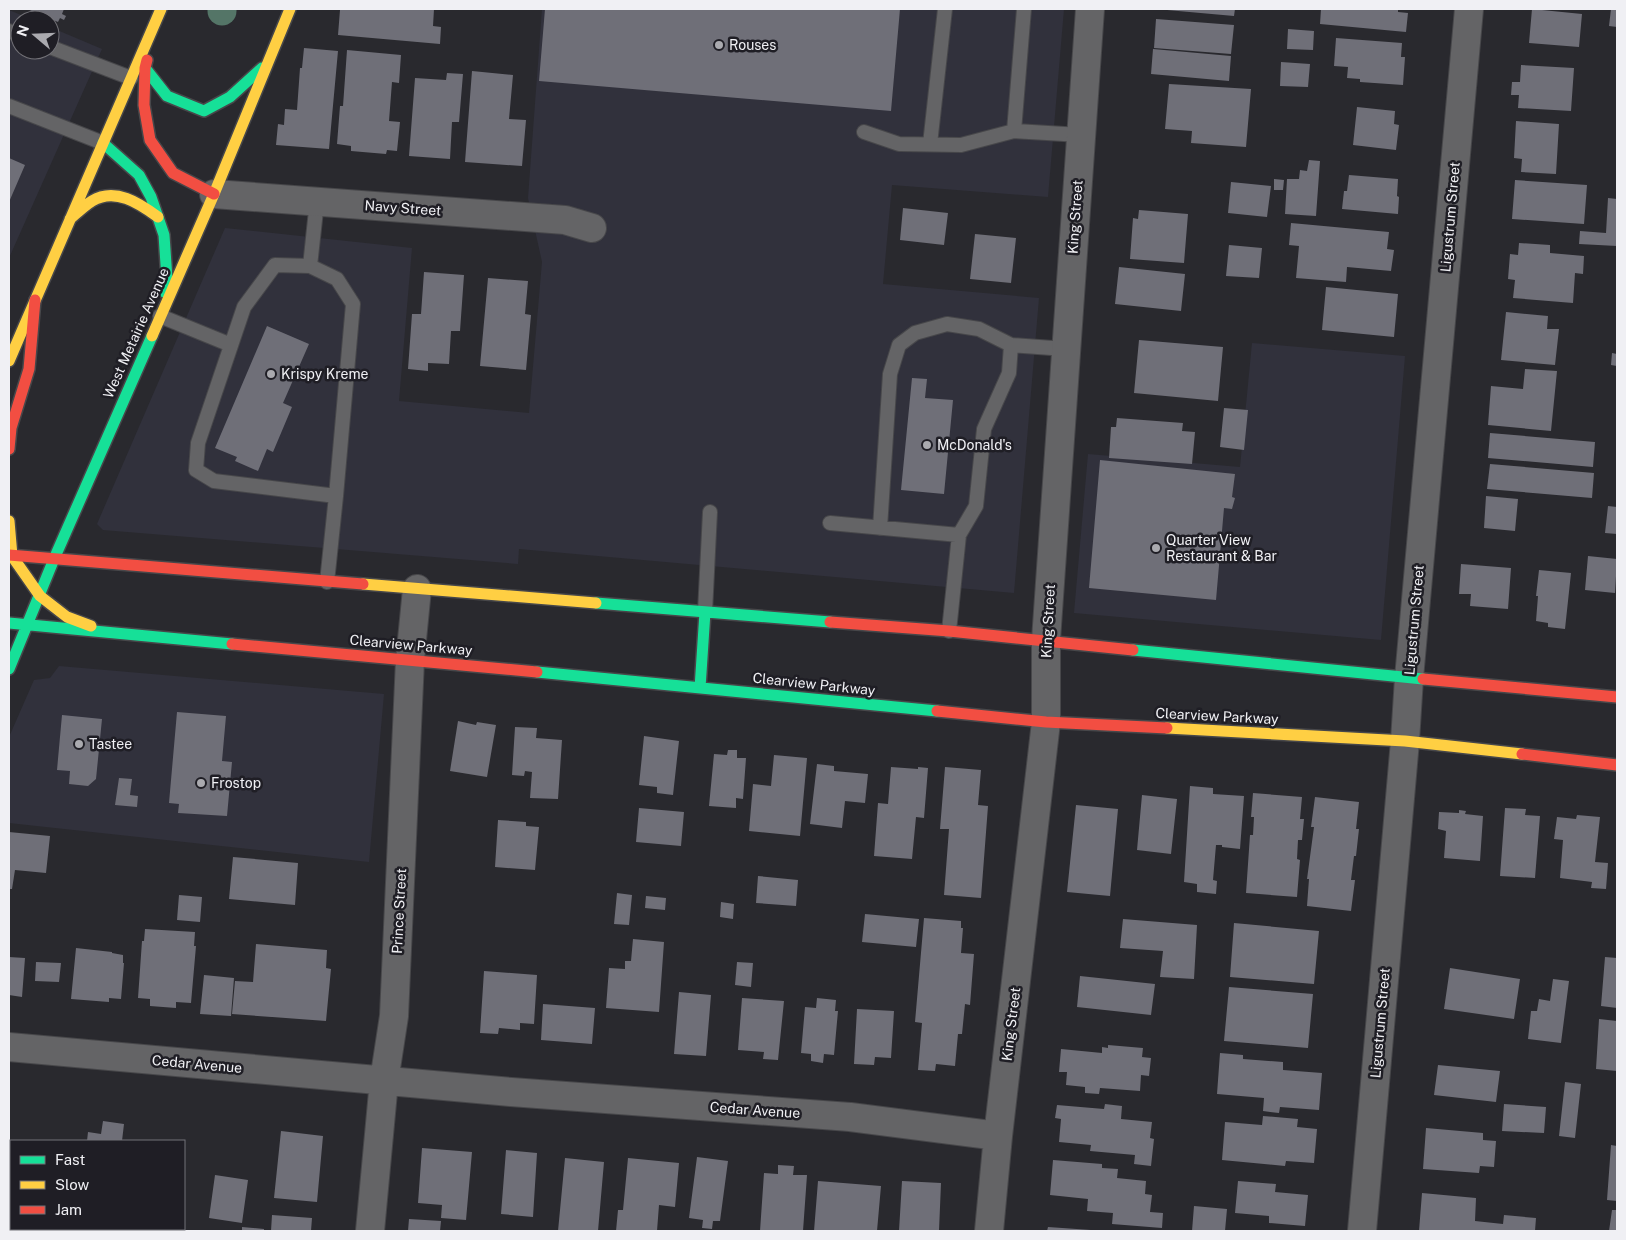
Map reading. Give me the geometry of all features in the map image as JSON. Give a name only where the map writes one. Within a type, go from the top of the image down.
[{"type":"main road","points":[[9,361],[161,9]]},
{"type":"main road","name":"West Metairie Avenue","points":[[9,669],[54,559],[214,194],[290,9]]},
{"type":"main road","points":[[153,26],[145,68],[144,105],[150,140],[173,173],[214,194]]},
{"type":"main road","points":[[145,68],[167,96],[204,111],[230,97],[267,64]]},
{"type":"main road","points":[[103,142],[139,175],[152,197],[164,234],[166,279],[160,316]]},
{"type":"main road","points":[[70,219],[94,199],[110,195],[133,199],[158,217]]},
{"type":"main road","points":[[9,449],[12,428],[28,369],[35,300]]},
{"type":"main road","points":[[9,521],[11,555],[40,596],[67,617],[109,633]]},
{"type":"main road","points":[[11,555],[326,582],[949,630],[1251,663],[1617,697]]},
{"type":"main road","points":[[700,688],[705,612]]},
{"type":"main road","name":"Clearview Parkway","points":[[9,623],[1046,722],[1406,742],[1617,765]]},
{"type":"street","name":"King Street","points":[[989,1231],[998,1136],[1046,722],[1046,640],[1090,9]]},
{"type":"street","name":"Ligustrum Street","points":[[1362,1231],[1469,9]]},
{"type":"street","name":"Navy Street","points":[[214,194],[565,220],[592,228]]},
{"type":"street","name":"Prince Street","points":[[370,1231],[384,1081],[394,1016],[410,660],[417,589]]},
{"type":"street","name":"Cedar Avenue","points":[[9,1047],[511,1092],[850,1118],[998,1136]]},
{"type":"lane","points":[[930,144],[945,9]]},
{"type":"lane","points":[[1014,131],[1024,9]]},
{"type":"lane","points":[[60,51],[131,78]]},
{"type":"lane","points":[[9,106],[103,142]]},
{"type":"lane","points":[[864,132],[899,144],[961,145],[1014,131],[1081,136]]},
{"type":"lane","points":[[310,266],[318,201]]},
{"type":"lane","points":[[326,582],[336,496],[353,304],[337,279],[310,266],[275,265],[244,307],[198,443],[196,470],[214,481],[336,496]]},
{"type":"lane","points":[[160,316],[231,345]]},
{"type":"lane","points":[[880,528],[890,374],[899,345],[915,333],[947,324],[979,329],[1011,344],[1066,349]]},
{"type":"lane","points":[[949,630],[959,535],[976,506],[984,429],[1009,373],[1011,344]]},
{"type":"lane","points":[[705,612],[710,512]]},
{"type":"lane","points":[[830,523],[959,535]]},
{"type":"shaded area","points":[[542,9],[1064,9],[1048,197],[892,185],[883,284],[1039,298],[1014,593],[519,549],[518,564],[103,530],[97,524],[225,228],[412,248],[399,401],[529,413],[542,262],[528,198]]},
{"type":"shaded area","points":[[9,10],[10,60],[60,60],[60,31],[102,49],[9,258]]},
{"type":"shaded area","points":[[1252,343],[1405,356],[1381,640],[1074,613],[1088,454],[1240,467]]},
{"type":"shaded area","points":[[59,666],[384,694],[369,862],[9,823],[9,737],[34,680],[50,678]]},
{"type":"building","points":[[27,9],[64,9],[62,14],[66,16],[64,20],[60,18],[60,10]]},
{"type":"building","points":[[434,9],[433,26],[441,27],[440,44],[338,35],[340,10]]},
{"type":"building","name":"Rouses","points":[[545,9],[900,9],[891,111],[539,81]]},
{"type":"building","points":[[1167,9],[1235,9],[1234,16]]},
{"type":"building","points":[[1321,9],[1398,9],[1398,12],[1408,13],[1406,32],[1320,24]]},
{"type":"building","points":[[1532,9],[1582,14],[1579,47],[1529,43]]},
{"type":"building","points":[[1611,9],[1617,9],[1617,27],[1609,26]]},
{"type":"building","points":[[1156,19],[1234,25],[1231,54],[1154,48]]},
{"type":"building","points":[[1288,29],[1314,31],[1313,50],[1287,49]]},
{"type":"building","points":[[1336,38],[1402,43],[1401,57],[1405,57],[1403,85],[1360,82],[1360,79],[1347,78],[1348,67],[1334,66]]},
{"type":"building","points":[[304,48],[338,51],[329,149],[276,145],[278,124],[284,125],[285,109],[297,110],[300,68],[302,68]]},
{"type":"building","points":[[1153,49],[1231,56],[1229,81],[1151,74]]},
{"type":"building","points":[[347,50],[401,55],[399,83],[392,82],[389,121],[400,122],[397,151],[387,150],[386,154],[351,151],[351,146],[337,144],[340,106],[343,106]]},
{"type":"building","points":[[1281,62],[1310,64],[1308,87],[1280,86]]},
{"type":"building","points":[[1521,65],[1574,68],[1571,111],[1518,108],[1519,95],[1511,95],[1512,82],[1520,82]]},
{"type":"building","points":[[472,71],[513,75],[509,119],[526,120],[522,166],[465,162]]},
{"type":"building","points":[[447,73],[463,74],[459,122],[452,122],[450,159],[409,156],[415,78],[446,80]]},
{"type":"building","points":[[1169,84],[1251,89],[1246,147],[1191,143],[1192,131],[1165,129]]},
{"type":"building","points":[[1357,107],[1395,111],[1394,124],[1399,125],[1396,150],[1353,145]]},
{"type":"building","points":[[1516,121],[1559,124],[1556,174],[1521,172],[1522,159],[1514,158]]},
{"type":"building","points":[[9,158],[25,165],[9,202]]},
{"type":"building","points":[[1309,160],[1320,161],[1316,216],[1285,214],[1287,179],[1299,179],[1300,170],[1307,171]]},
{"type":"building","points":[[1349,175],[1398,179],[1398,214],[1342,209],[1344,191],[1347,191]]},
{"type":"building","points":[[1274,179],[1284,180],[1283,190],[1274,190]]},
{"type":"building","points":[[1515,180],[1587,185],[1584,224],[1512,219]]},
{"type":"building","points":[[1231,182],[1271,186],[1267,217],[1228,213]]},
{"type":"building","points":[[1608,198],[1617,199],[1617,246],[1579,244],[1580,231],[1606,233]]},
{"type":"building","points":[[903,208],[948,213],[944,245],[900,240]]},
{"type":"building","points":[[1139,210],[1188,214],[1184,263],[1130,259],[1133,218],[1138,219]]},
{"type":"building","points":[[1291,223],[1389,232],[1387,249],[1394,250],[1391,271],[1347,267],[1346,282],[1296,278],[1299,246],[1289,245]]},
{"type":"building","points":[[975,234],[1016,238],[1011,283],[970,279]]},
{"type":"building","points":[[1519,243],[1550,245],[1550,253],[1584,256],[1583,274],[1575,273],[1573,303],[1513,298],[1515,280],[1508,279],[1510,254],[1518,255]]},
{"type":"building","points":[[1229,245],[1262,248],[1259,278],[1226,276]]},
{"type":"building","points":[[1119,267],[1185,274],[1181,311],[1115,304]]},
{"type":"building","points":[[424,272],[464,275],[460,331],[451,331],[449,364],[428,363],[428,371],[408,369],[412,314],[421,314]]},
{"type":"building","points":[[488,278],[528,281],[525,314],[531,315],[526,370],[480,366]]},
{"type":"building","points":[[1326,287],[1398,294],[1394,337],[1322,330]]},
{"type":"building","points":[[1506,312],[1548,316],[1547,329],[1559,329],[1555,365],[1501,360]]},
{"type":"building","name":"Krispy Kreme","points":[[267,326],[309,344],[283,403],[292,407],[273,452],[267,449],[258,471],[235,461],[237,457],[215,448]]},
{"type":"building","points":[[1139,340],[1223,347],[1218,401],[1134,393]]},
{"type":"building","points":[[1612,353],[1617,354],[1617,366],[1611,365]]},
{"type":"building","points":[[1525,369],[1557,371],[1551,431],[1488,425],[1491,386],[1523,389]]},
{"type":"building","name":"McDonald's","points":[[912,378],[927,379],[925,398],[953,400],[944,494],[901,490]]},
{"type":"building","points":[[1224,408],[1248,410],[1244,450],[1220,447]]},
{"type":"building","points":[[1117,418],[1183,423],[1182,431],[1195,432],[1192,464],[1109,458],[1111,427],[1116,427]]},
{"type":"building","points":[[1490,433],[1595,442],[1593,467],[1488,458]]},
{"type":"building","name":"Quarter View Restaurant & Bar","points":[[1100,460],[1235,474],[1232,497],[1235,498],[1232,509],[1224,508],[1216,600],[1089,588]]},
{"type":"building","points":[[1490,464],[1594,473],[1592,498],[1487,489]]},
{"type":"building","points":[[1486,496],[1518,499],[1515,531],[1484,528]]},
{"type":"building","points":[[1608,506],[1617,507],[1617,534],[1605,533]]},
{"type":"building","points":[[1588,556],[1617,559],[1615,593],[1585,590]]},
{"type":"building","points":[[1461,564],[1511,568],[1508,609],[1470,606],[1471,594],[1459,594]]},
{"type":"building","points":[[1539,570],[1571,573],[1565,629],[1548,627],[1548,623],[1536,621]]},
{"type":"building","name":"Frostop","points":[[177,712],[226,716],[222,761],[232,762],[227,816],[178,813],[179,804],[169,803]]},
{"type":"building","name":"Tastee","points":[[62,715],[102,719],[96,779],[88,786],[69,784],[70,771],[57,770]]},
{"type":"building","points":[[458,721],[476,725],[477,722],[496,725],[487,777],[450,771]]},
{"type":"building","points":[[515,727],[537,728],[536,738],[562,740],[558,799],[530,798],[532,772],[525,771],[524,776],[512,775]]},
{"type":"building","points":[[644,736],[679,741],[673,795],[657,793],[657,787],[639,785]]},
{"type":"building","points":[[728,750],[737,750],[737,758],[746,758],[743,799],[736,798],[736,808],[709,806],[714,754],[727,755]]},
{"type":"building","points":[[774,755],[807,758],[800,836],[749,831],[753,784],[771,786]]},
{"type":"building","points":[[817,764],[834,766],[834,771],[868,774],[865,803],[845,801],[842,828],[810,824]]},
{"type":"building","points":[[891,767],[928,768],[924,818],[916,817],[912,859],[874,856],[878,803],[888,804]]},
{"type":"building","points":[[945,767],[981,770],[978,805],[988,806],[981,898],[944,895],[949,829],[940,829]]},
{"type":"building","points":[[119,778],[132,779],[130,795],[138,796],[137,807],[115,805]]},
{"type":"building","points":[[1190,786],[1213,788],[1213,794],[1244,796],[1240,849],[1216,845],[1213,880],[1217,881],[1216,894],[1197,892],[1197,884],[1184,882]]},
{"type":"building","points":[[1253,793],[1302,797],[1300,819],[1304,819],[1302,840],[1298,840],[1297,859],[1300,860],[1297,897],[1246,893],[1250,835],[1253,835],[1254,817],[1251,817]]},
{"type":"building","points":[[1142,795],[1177,799],[1171,854],[1137,850]]},
{"type":"building","points":[[1315,797],[1359,802],[1356,829],[1359,829],[1351,880],[1355,880],[1351,911],[1307,906],[1309,879],[1307,879],[1314,827],[1311,827]]},
{"type":"building","points":[[1076,805],[1118,809],[1110,896],[1067,892]]},
{"type":"building","points":[[639,808],[684,812],[681,846],[636,842]]},
{"type":"building","points":[[1505,808],[1526,809],[1525,815],[1540,816],[1535,878],[1500,876]]},
{"type":"building","points":[[1459,810],[1466,811],[1465,814],[1483,816],[1480,861],[1444,858],[1446,831],[1438,829],[1439,812],[1459,813]]},
{"type":"building","points":[[1577,815],[1600,817],[1595,862],[1608,863],[1606,889],[1591,888],[1592,882],[1560,878],[1563,840],[1554,839],[1557,817],[1576,819]]},
{"type":"building","points":[[498,820],[526,822],[526,826],[539,827],[535,870],[495,867]]},
{"type":"building","points":[[9,832],[50,836],[46,873],[15,870],[12,889],[9,889]]},
{"type":"building","points":[[233,857],[298,863],[295,905],[229,899]]},
{"type":"building","points":[[758,876],[798,880],[796,906],[756,903]]},
{"type":"building","points":[[617,893],[632,895],[629,925],[614,924]]},
{"type":"building","points":[[179,895],[202,897],[200,922],[177,920]]},
{"type":"building","points":[[646,896],[666,898],[665,910],[645,908]]},
{"type":"building","points":[[721,902],[734,904],[733,919],[720,917]]},
{"type":"building","points":[[865,914],[919,919],[916,947],[862,942]]},
{"type":"building","points":[[924,918],[961,921],[961,928],[963,928],[961,953],[974,954],[970,1005],[965,1004],[962,1034],[958,1034],[955,1066],[936,1064],[935,1071],[918,1070],[922,1023],[915,1022]]},
{"type":"building","points":[[1123,919],[1197,925],[1194,979],[1160,977],[1163,951],[1120,948]]},
{"type":"building","points":[[1234,923],[1319,931],[1314,984],[1230,977]]},
{"type":"building","points":[[145,929],[195,932],[194,946],[196,946],[191,1003],[176,1002],[176,1008],[150,1006],[150,999],[138,998],[142,941],[144,941]]},
{"type":"building","points":[[633,939],[664,942],[659,1012],[606,1008],[609,968],[625,969],[625,961],[631,961]]},
{"type":"building","points":[[256,944],[327,950],[326,968],[331,969],[326,1021],[232,1014],[235,981],[253,982]]},
{"type":"building","points":[[76,948],[123,955],[121,999],[109,998],[109,1002],[71,999]]},
{"type":"building","points":[[9,957],[25,958],[22,997],[9,995]]},
{"type":"building","points":[[1605,957],[1617,958],[1617,1008],[1601,1006]]},
{"type":"building","points":[[36,962],[61,963],[59,982],[35,981]]},
{"type":"building","points":[[737,962],[753,963],[751,987],[735,985]]},
{"type":"building","points":[[1450,968],[1520,979],[1514,1019],[1444,1009]]},
{"type":"building","points":[[484,971],[537,975],[534,1024],[520,1023],[520,1030],[499,1028],[498,1034],[480,1033]]},
{"type":"building","points":[[204,975],[234,978],[231,1016],[200,1014]]},
{"type":"building","points":[[1080,976],[1155,984],[1151,1015],[1077,1007]]},
{"type":"building","points":[[1553,979],[1569,981],[1561,1043],[1528,1039],[1531,1011],[1537,1011],[1539,999],[1550,1001]]},
{"type":"building","points":[[1229,987],[1313,994],[1308,1048],[1224,1041]]},
{"type":"building","points":[[679,992],[711,995],[706,1056],[674,1054]]},
{"type":"building","points":[[742,998],[784,1001],[778,1060],[763,1059],[764,1052],[738,1050]]},
{"type":"building","points":[[817,998],[836,1000],[835,1011],[838,1011],[834,1055],[824,1054],[823,1063],[811,1061],[811,1054],[801,1053],[805,1007],[816,1008]]},
{"type":"building","points":[[543,1004],[595,1008],[592,1044],[541,1040]]},
{"type":"building","points":[[857,1009],[894,1011],[891,1058],[875,1057],[874,1065],[854,1064]]},
{"type":"building","points":[[1599,1019],[1617,1021],[1617,1071],[1596,1069]]},
{"type":"building","points":[[1108,1045],[1143,1048],[1142,1057],[1151,1058],[1149,1076],[1141,1075],[1140,1091],[1100,1088],[1099,1094],[1085,1093],[1085,1087],[1066,1085],[1067,1072],[1059,1072],[1061,1049],[1102,1053],[1102,1047],[1108,1048]]},
{"type":"building","points":[[1220,1053],[1243,1055],[1243,1059],[1283,1062],[1283,1070],[1322,1073],[1319,1110],[1280,1107],[1279,1113],[1263,1111],[1264,1098],[1217,1094]]},
{"type":"building","points":[[1438,1065],[1500,1071],[1496,1102],[1434,1095]]},
{"type":"building","points":[[1565,1082],[1581,1084],[1575,1138],[1559,1136]]},
{"type":"building","points":[[1105,1104],[1122,1106],[1121,1119],[1152,1122],[1150,1138],[1154,1139],[1151,1166],[1134,1164],[1135,1155],[1090,1151],[1091,1145],[1059,1142],[1061,1119],[1055,1118],[1057,1105],[1104,1109]]},
{"type":"building","points":[[1504,1104],[1546,1107],[1544,1133],[1502,1131]]},
{"type":"building","points":[[1263,1116],[1298,1119],[1297,1127],[1317,1129],[1314,1163],[1286,1161],[1285,1166],[1222,1160],[1225,1122],[1262,1125]]},
{"type":"building","points":[[103,1121],[124,1124],[122,1140],[87,1140],[88,1132],[101,1134]]},
{"type":"building","points":[[1426,1128],[1483,1133],[1483,1140],[1496,1141],[1494,1167],[1480,1166],[1479,1173],[1423,1169]]},
{"type":"building","points":[[281,1131],[323,1136],[317,1202],[274,1198]]},
{"type":"building","points":[[1611,1145],[1617,1146],[1617,1201],[1607,1200]]},
{"type":"building","points":[[422,1148],[472,1152],[466,1220],[441,1218],[442,1205],[418,1203]]},
{"type":"building","points":[[506,1150],[537,1153],[533,1217],[501,1214]]},
{"type":"building","points":[[697,1157],[728,1161],[720,1221],[713,1221],[712,1229],[702,1228],[703,1220],[689,1218]]},
{"type":"building","points":[[565,1158],[604,1162],[598,1231],[558,1231]]},
{"type":"building","points":[[628,1158],[679,1163],[675,1207],[659,1205],[657,1231],[616,1231],[618,1210],[623,1210]]},
{"type":"building","points":[[1053,1160],[1102,1164],[1102,1168],[1118,1169],[1117,1178],[1146,1181],[1145,1194],[1152,1195],[1150,1212],[1163,1213],[1162,1228],[1112,1224],[1113,1213],[1087,1211],[1088,1199],[1050,1195]]},
{"type":"building","points":[[778,1165],[794,1166],[793,1175],[807,1175],[803,1231],[760,1231],[764,1173],[778,1174]]},
{"type":"building","points":[[215,1175],[248,1180],[242,1223],[209,1218]]},
{"type":"building","points":[[818,1181],[881,1186],[877,1231],[814,1231]]},
{"type":"building","points":[[902,1181],[941,1183],[939,1231],[899,1231]]},
{"type":"building","points":[[1238,1181],[1276,1184],[1275,1192],[1308,1195],[1305,1226],[1269,1223],[1269,1216],[1235,1213]]},
{"type":"building","points":[[1422,1193],[1476,1198],[1475,1221],[1503,1224],[1504,1215],[1536,1218],[1535,1231],[1419,1231]]},
{"type":"building","points":[[1194,1206],[1227,1209],[1225,1231],[1192,1231]]},
{"type":"building","points":[[1612,1210],[1617,1210],[1617,1231],[1609,1231]]},
{"type":"building","points":[[272,1215],[312,1218],[311,1231],[271,1231]]},
{"type":"building","points":[[409,1219],[441,1221],[440,1231],[408,1231]]},
{"type":"building","points":[[242,1227],[264,1229],[264,1231],[242,1231]]},
{"type":"building","points":[[1048,1227],[1091,1230],[1091,1231],[1047,1231]]},
{"type":"building","points":[[104,1230],[136,1230],[136,1231]]},
{"type":"traffic: fast","points":[[145,68],[167,96],[204,111],[230,97],[262,68]]},
{"type":"traffic: fast","points":[[103,143],[139,175],[151,197],[164,235],[167,279],[164,292]]},
{"type":"traffic: fast","points":[[9,669],[54,559],[152,336]]},
{"type":"traffic: fast","points":[[596,603],[830,622]]},
{"type":"traffic: fast","points":[[700,688],[705,612]]},
{"type":"traffic: fast","points":[[9,623],[232,644]]},
{"type":"traffic: fast","points":[[1133,650],[1423,679]]},
{"type":"traffic: fast","points":[[537,672],[937,711]]},
{"type":"traffic: slow","points":[[9,361],[161,9]]},
{"type":"traffic: slow","points":[[152,336],[214,194],[290,9]]},
{"type":"traffic: slow","points":[[70,219],[92,201],[109,196],[126,198],[158,217]]},
{"type":"traffic: slow","points":[[9,521],[12,556],[40,596],[67,617],[91,626]]},
{"type":"traffic: slow","points":[[363,584],[596,603]]},
{"type":"traffic: slow","points":[[1167,728],[1405,741],[1522,754]]},
{"type":"traffic: jam","points":[[147,60],[144,105],[150,140],[173,173],[214,194]]},
{"type":"traffic: jam","points":[[9,449],[11,428],[29,369],[35,300]]},
{"type":"traffic: jam","points":[[9,555],[363,584]]},
{"type":"traffic: jam","points":[[830,622],[949,631],[1133,650]]},
{"type":"traffic: jam","points":[[232,644],[537,672]]},
{"type":"traffic: jam","points":[[1423,679],[1617,697]]},
{"type":"traffic: jam","points":[[937,711],[1046,722],[1167,728]]},
{"type":"traffic: jam","points":[[1522,754],[1617,765]]},
{"type":"place","name":"Rouses","points":[[719,45]]},
{"type":"place","name":"Krispy Kreme","points":[[271,374]]},
{"type":"place","name":"McDonald's","points":[[927,445]]},
{"type":"place","name":"Quarter View Restaurant & Bar","points":[[1156,548]]},
{"type":"place","name":"Tastee","points":[[79,744]]},
{"type":"place","name":"Frostop","points":[[201,783]]}]
